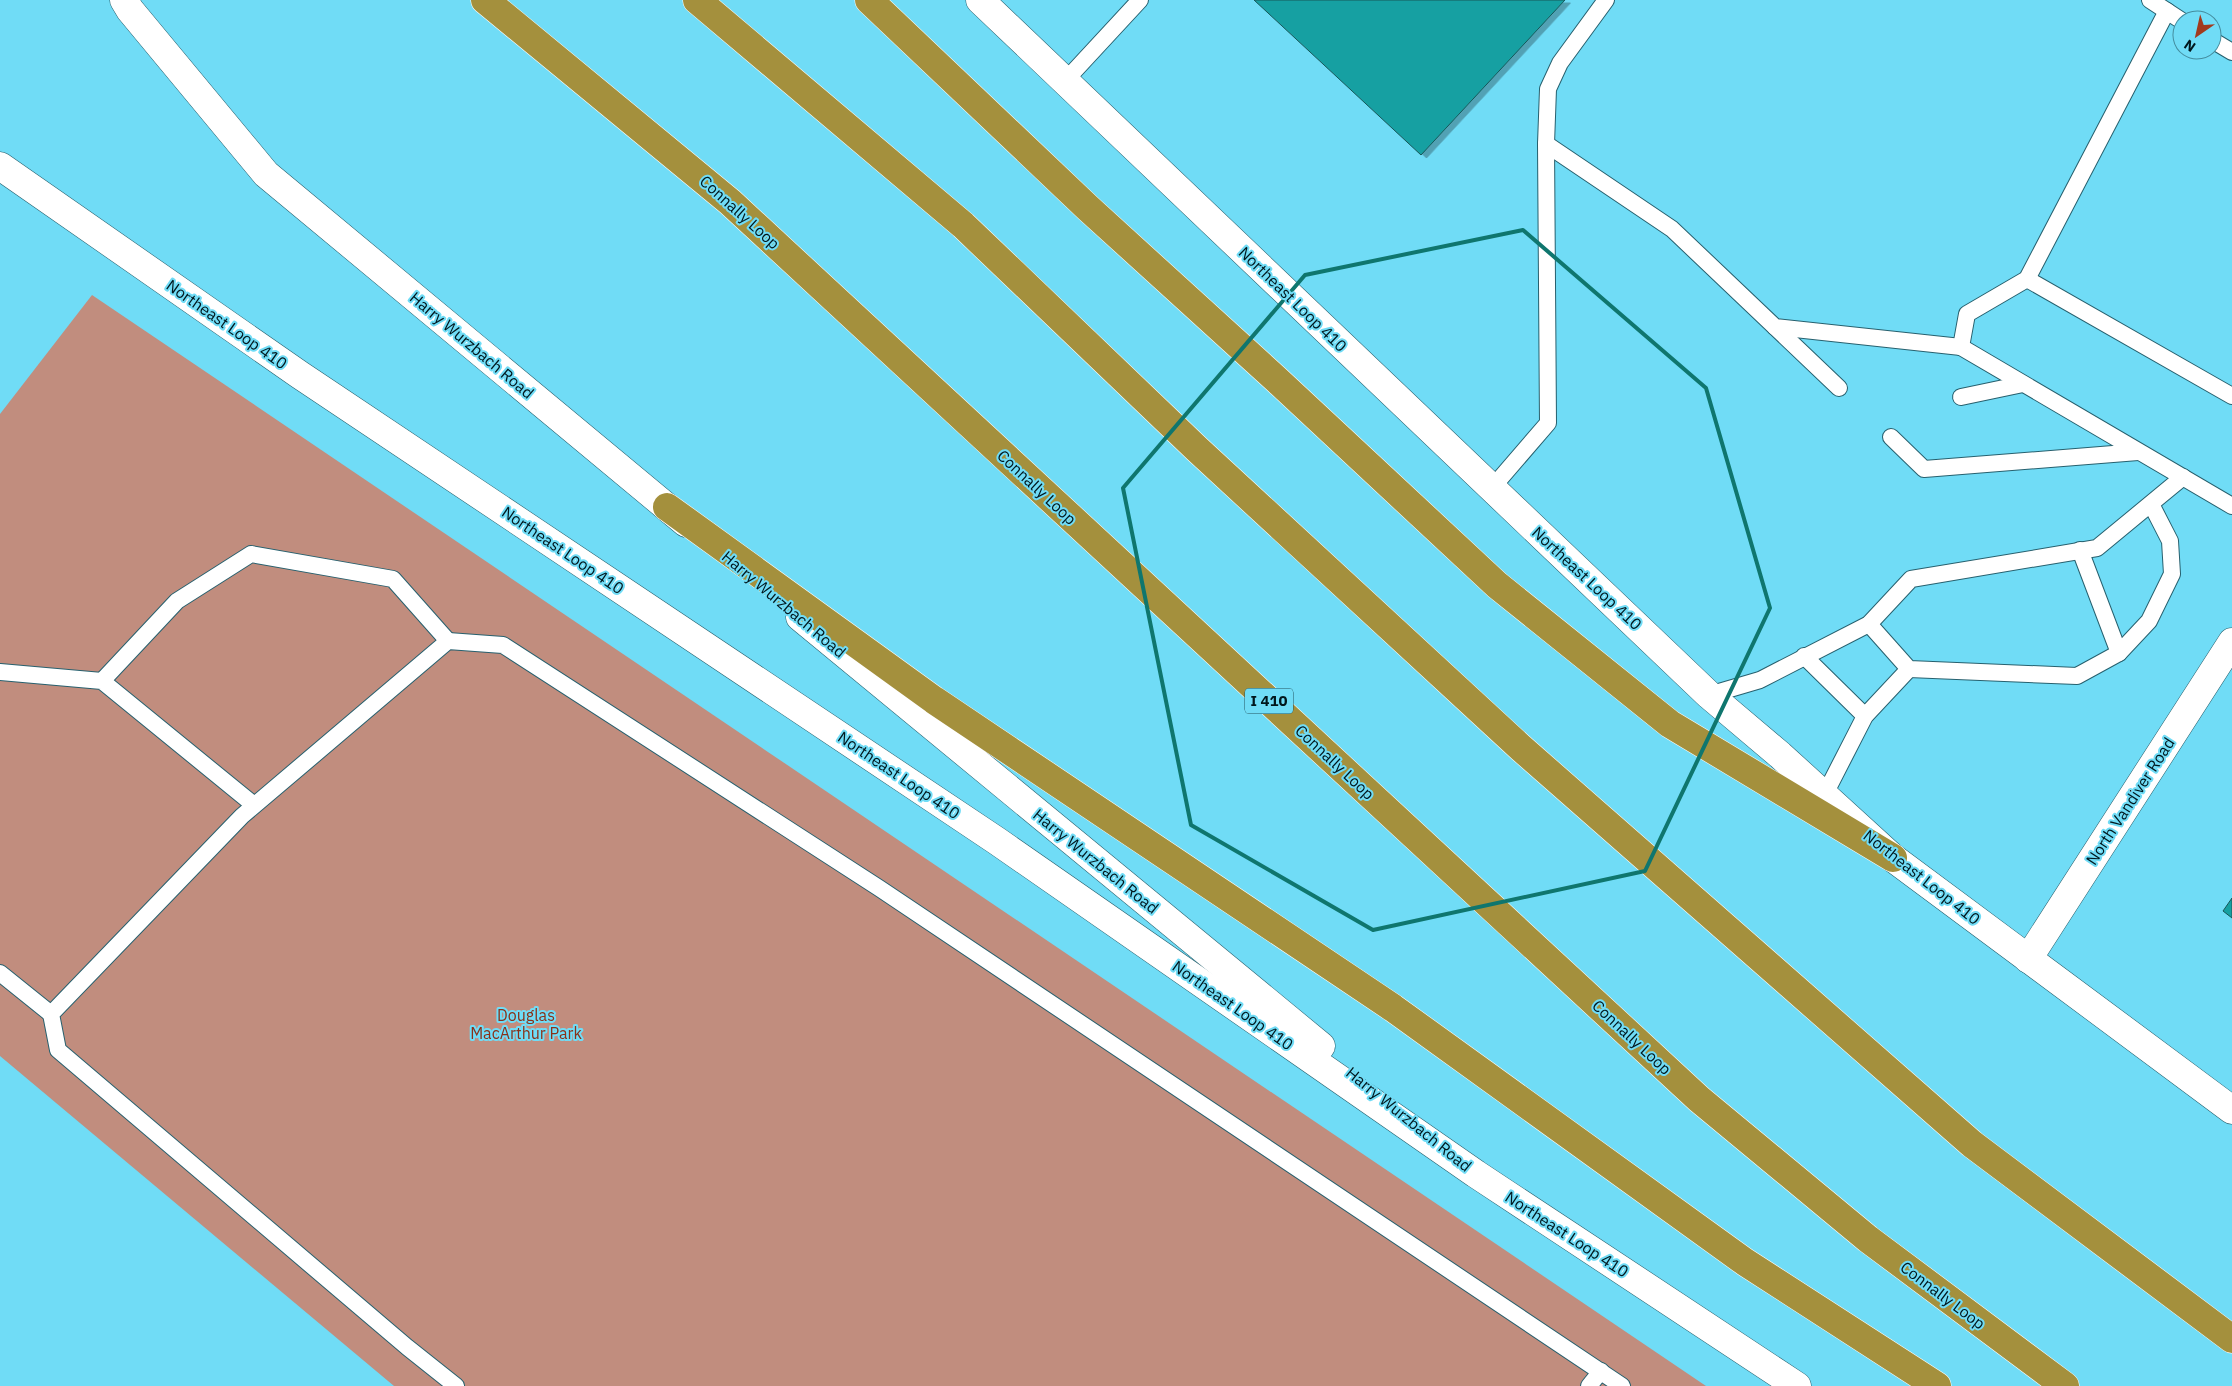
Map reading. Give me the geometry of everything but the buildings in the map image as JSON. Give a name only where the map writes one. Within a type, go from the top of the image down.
[{"type":"highway","name":"Connally Loop","points":[[484,0],[730,202],[1699,1099],[1868,1240],[2065,1386]]},
{"type":"highway","points":[[697,0],[963,225],[1197,449],[1522,748],[1972,1144],[2232,1339]]},
{"type":"highway","points":[[869,0],[1088,208],[1277,380],[1497,585],[1670,724],[1893,858]]},
{"type":"highway","points":[[667,507],[934,700],[1393,1008],[1746,1262],[1937,1386]]},
{"type":"main road","name":"Harry Wurzbach Road","points":[[124,0],[130,10],[266,174],[1476,1174]]},
{"type":"main road","name":"Northeast Loop 410","points":[[980,0],[1709,695],[1893,858],[2232,1110]]},
{"type":"main road","name":"Northeast Loop 410","points":[[0,166],[309,380],[998,841],[1476,1174],[1797,1386]]},
{"type":"main road","name":"North Vandiver Road","points":[[2028,959],[2232,642]]},
{"type":"lane","points":[[1065,81],[1140,0]]},
{"type":"lane","points":[[1492,488],[1548,423],[1546,144],[1548,89],[1560,63],[1606,0]]},
{"type":"lane","points":[[2150,0],[2172,14]]},
{"type":"lane","points":[[1962,347],[1967,314],[2027,279],[2167,11]]},
{"type":"lane","points":[[1546,144],[1672,229],[1839,388]]},
{"type":"lane","points":[[2027,279],[2232,396]]},
{"type":"lane","points":[[1775,327],[1962,347],[2232,506]]},
{"type":"lane","points":[[1961,397],[2023,384]]},
{"type":"lane","points":[[1891,437],[1924,469],[2138,452]]},
{"type":"lane","points":[[1709,695],[1760,680],[1870,624],[1911,579],[2097,548],[2183,477]]},
{"type":"lane","points":[[1870,624],[1909,669],[2077,676],[2119,653],[2149,621],[2172,574],[2170,541],[2151,504]]},
{"type":"lane","points":[[2080,550],[2119,653]]},
{"type":"lane","points":[[102,681],[177,601],[251,554],[393,579],[448,641],[503,645],[879,888],[1622,1386]]},
{"type":"lane","points":[[52,1014],[254,806],[448,641]]},
{"type":"lane","points":[[1804,656],[1865,716]]},
{"type":"lane","points":[[1824,796],[1865,716],[1909,669]]},
{"type":"lane","points":[[0,672],[102,681],[254,806]]},
{"type":"lane","points":[[0,973],[52,1014],[58,1050],[406,1347],[456,1386]]},
{"type":"lane","points":[[1589,1386],[1601,1372]]},
{"type":"highlighted area","points":[[1523,230],[1706,388],[1770,608],[1645,871],[1373,930],[1191,825],[1123,488],[1305,275]]},
{"type":"green space","name":"Douglas MacArthur Park","points":[[92,295],[1706,1386],[394,1386],[0,1056],[0,414]]}]
